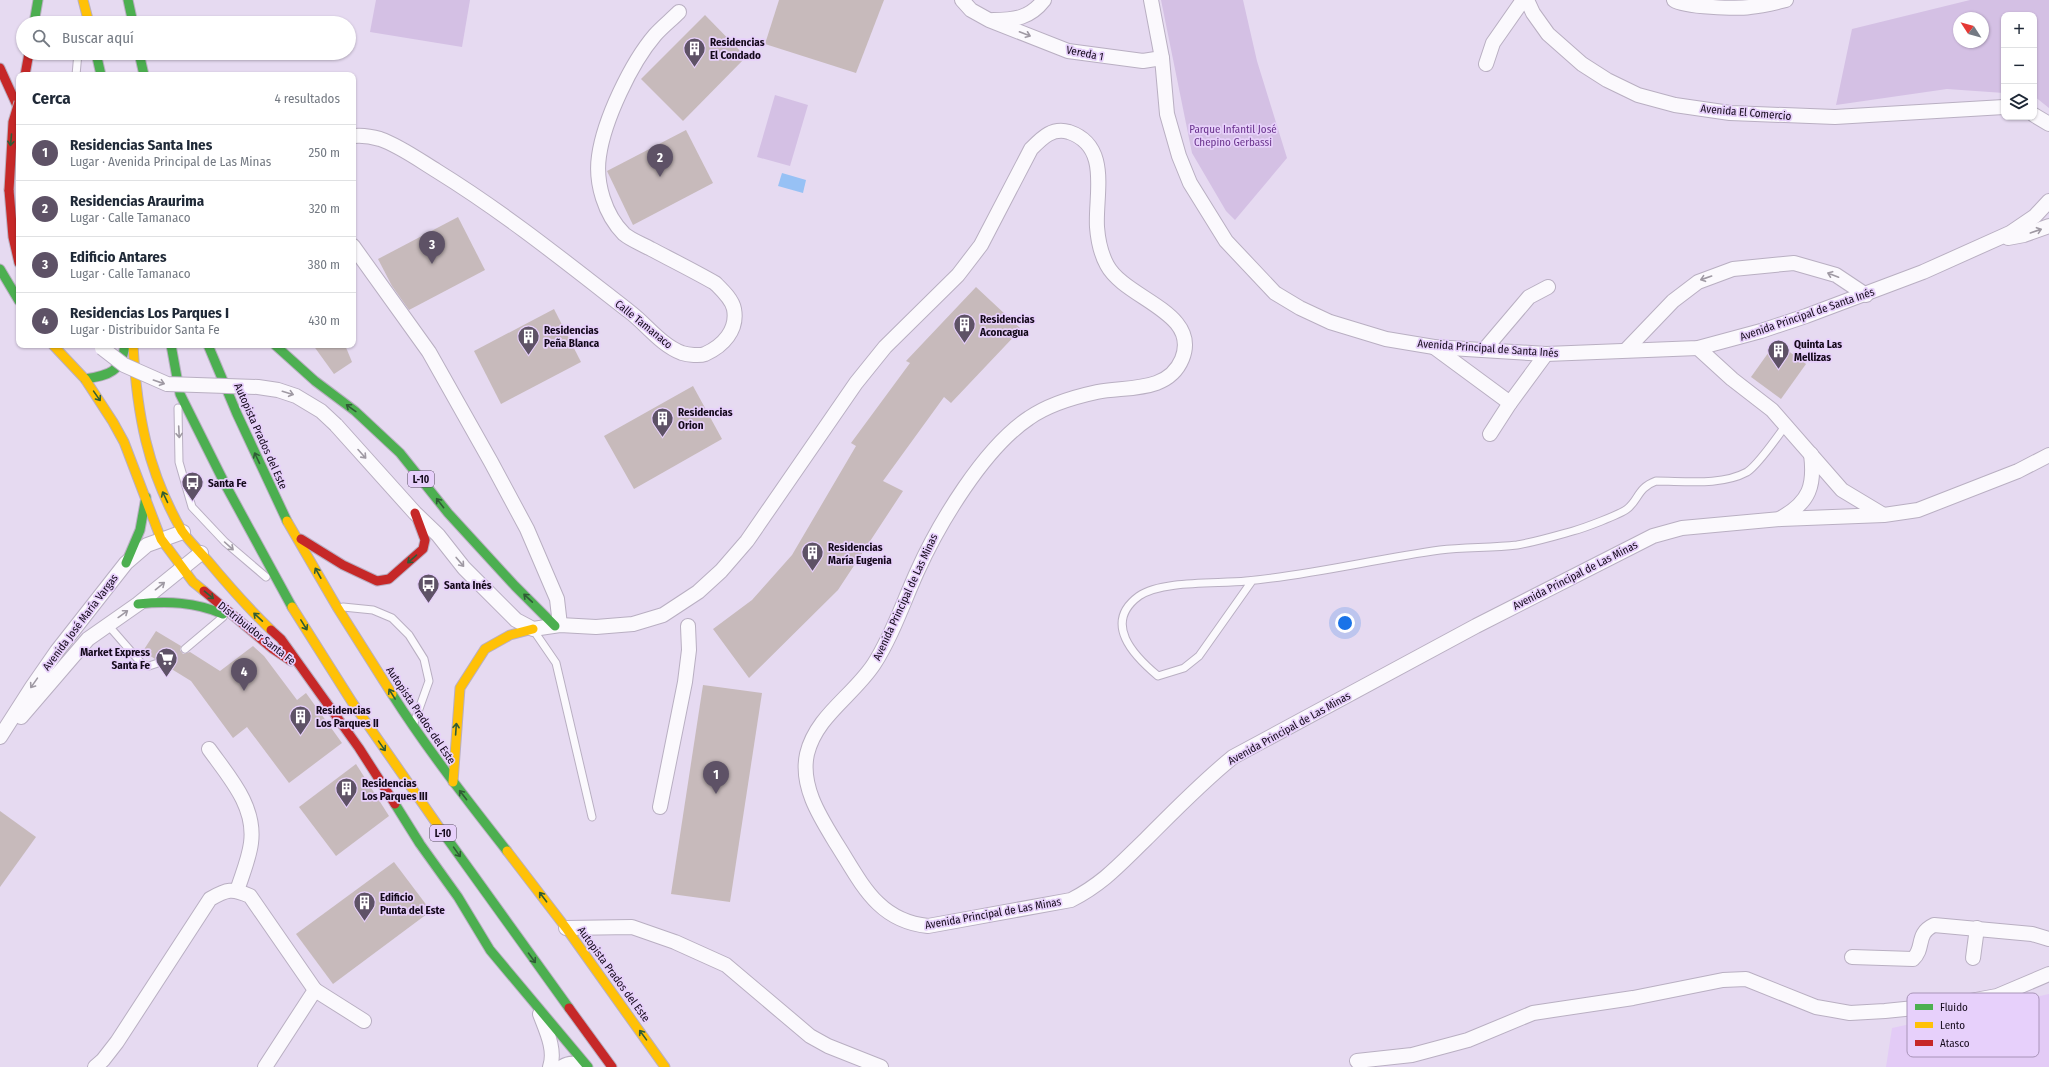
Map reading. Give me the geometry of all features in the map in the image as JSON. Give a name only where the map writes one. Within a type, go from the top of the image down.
[{"type":"main road","points":[[35,16],[38,0]]},
{"type":"main road","points":[[84,0],[88,16]]},
{"type":"main road","points":[[128,0],[131,16]]},
{"type":"main road","points":[[26,72],[28,60]]},
{"type":"main road","points":[[98,60],[101,72]]},
{"type":"main road","points":[[141,60],[143,72]]},
{"type":"main road","points":[[0,68],[16,104]]},
{"type":"main road","points":[[6,106],[16,110]]},
{"type":"main road","points":[[16,113],[12,128],[9,190],[13,237],[16,250]]},
{"type":"main road","points":[[0,269],[16,296]]},
{"type":"main road","name":"Distribuidor Santa Fe","points":[[56,348],[99,398],[124,442],[146,496],[161,540],[182,568],[193,582],[255,634],[273,649],[302,668]]},
{"type":"main road","points":[[85,380],[111,374],[119,367],[124,348]]},
{"type":"main road","name":"Distribuidor Santa Fe","points":[[133,348],[136,393],[148,454],[155,476],[183,532],[248,608],[281,639],[302,668]]},
{"type":"main road","name":"L-10","points":[[172,348],[180,394],[225,484],[283,592],[352,702],[476,880],[612,1067]]},
{"type":"main road","name":"Autopista Prados del Este","points":[[209,348],[236,414],[293,534],[313,564],[337,607],[413,726],[452,782],[566,928],[665,1067]]},
{"type":"main road","name":"L-10","points":[[279,348],[315,381],[355,411],[400,453],[448,513],[515,586],[558,625]]},
{"type":"main road","points":[[126,563],[140,530],[146,496]]},
{"type":"main road","points":[[293,534],[343,565],[377,581],[389,579],[422,549],[425,540],[415,513]]},
{"type":"main road","points":[[138,604],[179,601],[200,604],[225,615],[255,634]]},
{"type":"main road","points":[[452,782],[460,688],[466,675],[485,649],[510,635],[533,630]]},
{"type":"main road","points":[[302,668],[359,748],[420,844],[458,897],[490,950],[588,1067]]},
{"type":"street","name":"Vereda 1","points":[[962,0],[972,10],[989,20],[1068,51],[1143,61],[1162,58]]},
{"type":"street","points":[[989,20],[1006,20],[1022,17],[1036,11],[1044,0]]},
{"type":"street","name":"Avenida Principal de Santa Inés","points":[[1151,0],[1162,58],[1167,114],[1179,156],[1190,183],[1226,241],[1275,293],[1300,308],[1330,322],[1386,339],[1434,347],[1546,354],[1698,348],[1761,332],[1866,294],[1996,240],[2023,225],[2049,201]]},
{"type":"street","points":[[1486,64],[1493,43],[1523,0]]},
{"type":"street","name":"Avenida El Comercio","points":[[1527,0],[1533,13],[1548,34],[1582,64],[1607,80],[1638,95],[1675,105],[1730,113],[1835,117],[2001,107]]},
{"type":"street","points":[[1674,0],[1679,3],[1696,5],[1748,8],[1786,0]]},
{"type":"street","name":"Calle Tamanaco","points":[[356,135],[363,134],[380,139],[453,181],[520,227],[636,317],[665,343],[682,353],[702,355],[714,350],[727,338],[734,324],[734,309],[726,294],[715,283],[626,235],[611,219],[602,197],[599,172],[599,156],[620,92],[645,48],[655,35],[679,12]]},
{"type":"street","points":[[2037,118],[2049,124]]},
{"type":"street","name":"Avenida Principal de Las Minas","points":[[533,630],[558,625],[596,627],[633,624],[649,620],[676,608],[698,592],[721,571],[746,541],[856,382],[885,347],[958,275],[981,245],[1031,149],[1042,138],[1055,130],[1067,131],[1080,137],[1090,146],[1096,159],[1098,175],[1097,227],[1103,259],[1110,272],[1121,284],[1171,317],[1185,339],[1185,351],[1173,373],[1150,386],[1101,392],[1059,403],[1028,418],[1010,433],[975,474],[934,534],[876,661],[857,687],[826,718],[816,732],[806,757],[805,774],[816,808],[872,900],[898,920],[913,925],[928,926],[1071,900],[1092,889],[1112,873],[1207,778],[1233,757],[1476,626],[1653,536],[1682,528],[1781,519],[1884,515],[1925,508],[2018,471],[2049,455]]},
{"type":"street","name":"Avenida Principal de Santa Inés","points":[[1996,240],[2024,235],[2049,226]]},
{"type":"street","points":[[356,250],[429,352],[491,462],[527,529],[557,599],[558,625]]},
{"type":"street","points":[[1626,350],[1673,301],[1698,282],[1733,269],[1794,263],[1836,275],[1866,294]]},
{"type":"street","points":[[1484,350],[1529,297],[1548,287]]},
{"type":"street","points":[[1434,347],[1510,404]]},
{"type":"street","points":[[103,348],[124,365],[156,381],[167,384],[258,387],[278,390],[296,396],[321,411],[336,425],[415,513],[438,535],[501,607],[516,620],[533,630]]},
{"type":"street","points":[[1698,348],[1732,379],[1772,410],[1842,490],[1884,515]]},
{"type":"street","points":[[1490,434],[1546,354]]},
{"type":"street","points":[[1781,519],[1801,504],[1808,493],[1812,483],[1811,454]]},
{"type":"street","name":"Avenida José María Vargas","points":[[0,737],[57,651],[126,563],[143,547],[183,532]]},
{"type":"street","name":"Avenida José María Vargas","points":[[0,741],[88,639],[138,604],[201,553]]},
{"type":"street","points":[[660,807],[685,682],[689,650],[688,626]]},
{"type":"street","points":[[209,749],[241,795],[251,823],[251,844],[237,891]]},
{"type":"street","points":[[95,1067],[103,1060],[117,1042],[210,899],[224,890],[237,891],[250,896],[315,990],[364,1021]]},
{"type":"street","points":[[1852,957],[1913,959],[1918,955],[1922,934],[1927,928],[1934,925],[2032,934],[2049,939]]},
{"type":"street","points":[[566,928],[632,927],[675,942],[726,964],[810,1036],[828,1046],[881,1067]]},
{"type":"street","points":[[1973,958],[1977,928]]},
{"type":"street","points":[[2004,993],[2049,974]]},
{"type":"street","points":[[1357,1061],[1412,1055],[1468,1040],[1533,1013],[1633,998],[1723,980],[1746,979],[1816,1006],[1850,1013],[1907,1009]]},
{"type":"street","points":[[265,1067],[315,990]]},
{"type":"street","points":[[539,1010],[551,1045],[552,1062],[550,1067]]},
{"type":"street","points":[[562,1067],[567,1064],[584,1067]]},
{"type":"lane","points":[[76,72],[77,60]]},
{"type":"lane","points":[[180,394],[178,409],[179,462],[192,507],[225,542],[283,592]]},
{"type":"lane","points":[[1252,581],[1199,656],[1184,668],[1158,676],[1134,654],[1125,638],[1121,625],[1124,614],[1140,595],[1159,587],[1252,581],[1296,576],[1440,550],[1518,545],[1573,531],[1627,509],[1646,485],[1656,481],[1725,480],[1748,471],[1775,441],[1786,425]]},
{"type":"lane","points":[[337,607],[373,610],[392,618],[409,635],[424,659],[428,681],[413,726]]},
{"type":"lane","points":[[185,649],[225,615]]},
{"type":"lane","points":[[108,625],[142,664],[149,666],[161,662]]},
{"type":"lane","points":[[533,630],[556,663],[592,817]]},
{"type":"shaded area","points":[[2049,994],[2049,1067],[1886,1067],[1892,1028],[1907,1025],[1907,1057],[2039,1057],[2039,996]]},
{"type":"green space","points":[[376,0],[470,0],[462,47],[370,32]]},
{"type":"green space","name":"Parque Infantil José Chepino Gerbassi","points":[[1161,0],[1243,0],[1257,61],[1287,158],[1235,220],[1226,211],[1192,153]]},
{"type":"green space","points":[[1970,0],[2049,0],[2049,108],[2037,98],[2037,12],[2001,12],[2001,93],[1947,89],[1836,105],[1852,29]]},
{"type":"green space","points":[[775,95],[808,105],[790,166],[757,157]]},
{"type":"water","points":[[782,173],[806,180],[803,193],[778,186]]},
{"type":"building","points":[[779,0],[884,0],[856,73],[765,44]]},
{"type":"building","name":"Residencias El Condado","points":[[705,15],[746,57],[683,121],[641,79]]},
{"type":"building","points":[[686,130],[713,183],[633,225],[607,171]]},
{"type":"building","points":[[458,217],[485,270],[409,310],[392,286],[378,259]]},
{"type":"building","points":[[976,287],[1021,329],[951,403],[944,397],[883,481],[903,491],[838,590],[749,678],[713,629],[752,600],[792,555],[856,446],[851,443],[910,363],[906,361]]},
{"type":"building","name":"Residencias Peña Blanca","points":[[554,309],[581,362],[501,404],[474,351]]},
{"type":"building","name":"Quinta Las Mellizas","points":[[1776,342],[1806,364],[1781,399],[1751,377]]},
{"type":"building","points":[[315,348],[346,348],[352,362],[334,374]]},
{"type":"building","name":"Residencias Orion","points":[[693,386],[722,439],[634,489],[604,436]]},
{"type":"building","points":[[156,631],[181,646],[180,650],[183,654],[190,652],[220,671],[253,646],[264,656],[297,700],[306,693],[342,743],[289,783],[247,727],[233,738],[191,681],[165,665],[164,658],[155,659],[143,651]]},
{"type":"building","points":[[703,685],[762,693],[730,902],[671,894]]},
{"type":"building","name":"Residencias Los Parques III","points":[[356,764],[389,816],[336,856],[299,807]]},
{"type":"building","points":[[0,811],[36,837],[0,887]]},
{"type":"building","name":"Edificio Punta del Este","points":[[394,862],[431,911],[333,984],[296,934]]},
{"type":"traffic: fast","points":[[35,16],[38,0]]},
{"type":"traffic: fast","points":[[128,0],[131,16]]},
{"type":"traffic: fast","points":[[98,60],[100,72]]},
{"type":"traffic: fast","points":[[141,60],[143,72]]},
{"type":"traffic: fast","points":[[0,269],[16,296]]},
{"type":"traffic: fast","points":[[85,379],[101,376],[113,371],[121,361],[124,348]]},
{"type":"traffic: fast","points":[[172,348],[180,394],[225,484],[292,607]]},
{"type":"traffic: fast","points":[[209,348],[237,414],[287,521]]},
{"type":"traffic: fast","points":[[278,348],[315,381],[355,411],[400,453],[448,513],[515,586],[555,626]]},
{"type":"traffic: fast","points":[[126,563],[140,530],[146,497]]},
{"type":"traffic: fast","points":[[138,604],[181,603],[202,607],[223,614]]},
{"type":"traffic: fast","points":[[392,694],[433,754],[507,851]]},
{"type":"traffic: fast","points":[[395,804],[420,844],[458,897],[490,950],[588,1067]]},
{"type":"traffic: fast","points":[[441,830],[569,1008]]},
{"type":"traffic: slow","points":[[83,0],[87,16]]},
{"type":"traffic: slow","points":[[56,348],[85,379],[113,422],[124,442],[161,539],[193,582],[204,591]]},
{"type":"traffic: slow","points":[[133,348],[137,395],[146,441],[152,464],[170,508],[182,531],[238,596],[271,630]]},
{"type":"traffic: slow","points":[[287,521],[337,607],[392,694]]},
{"type":"traffic: slow","points":[[292,607],[352,702],[441,830]]},
{"type":"traffic: slow","points":[[453,782],[460,688],[485,649],[510,635],[533,629]]},
{"type":"traffic: slow","points":[[507,851],[566,928],[665,1067]]},
{"type":"traffic: jam","points":[[26,72],[28,60]]},
{"type":"traffic: jam","points":[[0,68],[16,103]]},
{"type":"traffic: jam","points":[[9,190],[13,122],[16,112]]},
{"type":"traffic: jam","points":[[9,190],[13,237],[16,250]]},
{"type":"traffic: jam","points":[[301,539],[343,565],[377,581],[389,579],[423,549],[425,540],[415,513]]},
{"type":"traffic: jam","points":[[204,591],[273,649],[291,661]]},
{"type":"traffic: jam","points":[[271,630],[281,639],[359,748],[395,804]]},
{"type":"traffic: jam","points":[[569,1008],[612,1067]]},
{"type":"place","name":"Residencias El Condado","points":[[694,68]]},
{"type":"place","name":"Residencias Araurima","points":[[660,177]]},
{"type":"place","name":"Edificio Antares","points":[[432,264]]},
{"type":"place","name":"Residencias Aconcagua","points":[[964,344]]},
{"type":"place","name":"Residencias Peña Blanca","points":[[528,356]]},
{"type":"place","name":"Quinta Las Mellizas","points":[[1779,370]]},
{"type":"place","name":"Residencias Orion","points":[[663,438]]},
{"type":"place","name":"Santa Fe","points":[[192,502]]},
{"type":"place","name":"Residencias María Eugenia","points":[[813,572]]},
{"type":"place","name":"Santa Inés","points":[[428,604]]},
{"type":"place","name":"Market Express Santa Fe","points":[[166,678]]},
{"type":"place","name":"Residencias Los Parques I","points":[[244,691]]},
{"type":"place","name":"Residencias Los Parques II","points":[[300,736]]},
{"type":"place","name":"Residencias Santa Ines","points":[[716,794]]},
{"type":"place","name":"Residencias Los Parques III","points":[[347,808]]},
{"type":"place","name":"Edificio Punta del Este","points":[[364,922]]}]
